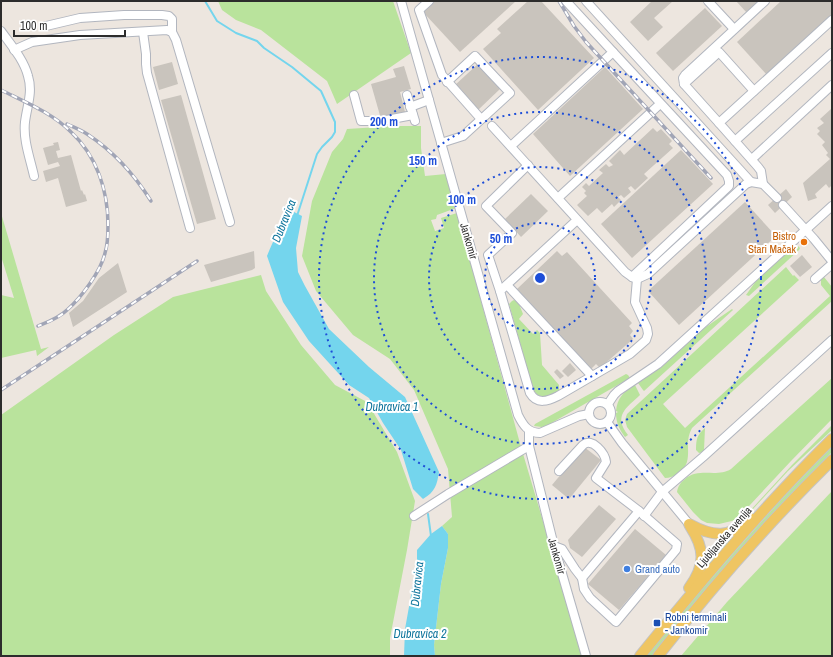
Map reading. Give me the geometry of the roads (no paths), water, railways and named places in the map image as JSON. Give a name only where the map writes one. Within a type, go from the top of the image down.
[{"type":"main road","name":"Ljubljanska avenija","points":[[640,656],[734,544],[832,439]]},
{"type":"main road","points":[[658,656],[755,541],[832,460]]},
{"type":"main road","points":[[689,524],[711,534],[733,531],[744,524],[769,498],[787,486]]},
{"type":"main road","points":[[665,625],[678,600],[696,577],[701,562],[702,554],[700,546],[689,524]]},
{"type":"street","name":"Jankomir","points":[[401,1],[518,415],[529,431],[529,446],[554,546],[586,656]]},
{"type":"street","points":[[429,1],[419,10],[442,75],[481,119]]},
{"type":"street","points":[[528,165],[486,206],[512,233],[488,254],[530,393],[533,398],[546,401],[558,396],[630,354],[646,340],[648,334],[647,328],[635,302],[635,278],[729,186],[727,175],[566,1]]},
{"type":"street","points":[[708,1],[734,29]]},
{"type":"street","points":[[765,1],[684,75],[684,84],[752,159],[761,171],[763,184],[776,198]]},
{"type":"street","points":[[590,2],[751,182]]},
{"type":"street","points":[[46,26],[80,18],[124,15],[162,15],[169,16],[172,19],[172,32],[179,47],[230,222]]},
{"type":"street","points":[[719,123],[832,20]]},
{"type":"street","points":[[14,50],[32,42],[80,35],[167,30],[172,32]]},
{"type":"street","points":[[1,31],[21,61],[28,76],[30,90],[29,104],[25,121],[25,137],[34,176]]},
{"type":"street","points":[[143,32],[147,73],[190,228]]},
{"type":"street","points":[[511,146],[612,52]]},
{"type":"street","points":[[684,84],[719,52],[754,91]]},
{"type":"street","points":[[735,141],[832,53]]},
{"type":"street","points":[[441,143],[463,136],[510,93],[475,56],[447,82]]},
{"type":"street","points":[[752,159],[832,85]]},
{"type":"street","points":[[354,95],[361,121],[381,121],[413,114],[429,100]]},
{"type":"street","points":[[407,95],[413,114]]},
{"type":"street","points":[[558,198],[660,104]]},
{"type":"street","points":[[492,126],[625,272],[635,278],[648,274],[746,184],[751,182],[763,184]]},
{"type":"street","points":[[783,205],[832,262],[815,280]]},
{"type":"street","points":[[608,404],[618,391],[658,364],[832,206]]},
{"type":"street","points":[[500,291],[577,220]]},
{"type":"street","points":[[507,284],[592,376]]},
{"type":"street","points":[[582,578],[662,492],[704,457],[832,340]]},
{"type":"street","points":[[602,401],[608,404],[612,412],[607,422],[601,424],[592,419],[589,414],[592,405],[602,401]]},
{"type":"street","points":[[529,431],[540,434],[574,418],[589,414]]},
{"type":"street","points":[[607,422],[622,443],[689,524]]},
{"type":"street","points":[[554,546],[562,549],[574,569],[582,578],[584,589],[590,598],[616,622],[676,550],[677,544],[642,513],[596,478],[606,462],[606,456],[595,445],[590,442],[582,445],[559,471]]},
{"type":"street","points":[[414,516],[529,446]]},
{"type":"water","name":"Dubravica 1","points":[[294,212],[302,216],[296,248],[298,272],[305,286],[329,329],[369,367],[405,397],[439,472],[435,488],[423,499],[413,489],[401,450],[369,398],[349,385],[309,341],[283,302],[267,256],[281,227]]},
{"type":"water","name":"Dubravica 2","points":[[442,526],[448,534],[448,548],[441,584],[434,645],[435,656],[404,656],[405,629],[417,562],[417,550],[431,534]]},
{"type":"waterway","name":"Dubravica","points":[[205,1],[217,21],[236,33],[257,41],[264,48],[292,67],[321,91],[335,122],[335,132],[317,154],[297,216]]},
{"type":"waterway","name":"Dubravica","points":[[428,514],[431,536]]},
{"type":"railway","points":[[559,1],[574,26],[586,42],[711,178]]},
{"type":"railway","points":[[1,90],[55,119],[64,125],[80,141],[94,163],[106,200],[108,239],[103,260],[95,276],[90,284],[64,313],[57,318],[38,326]]},
{"type":"railway","points":[[67,124],[87,134],[106,148],[130,172],[151,201]]},
{"type":"railway","points":[[1,390],[197,261]]},
{"type":"place","name":"Bistro Stari Mačak","points":[[804,242]]},
{"type":"place","name":"Grand auto","points":[[627,569]]},
{"type":"place","name":"Robni terminali - Jankomir","points":[[657,623]]}]
